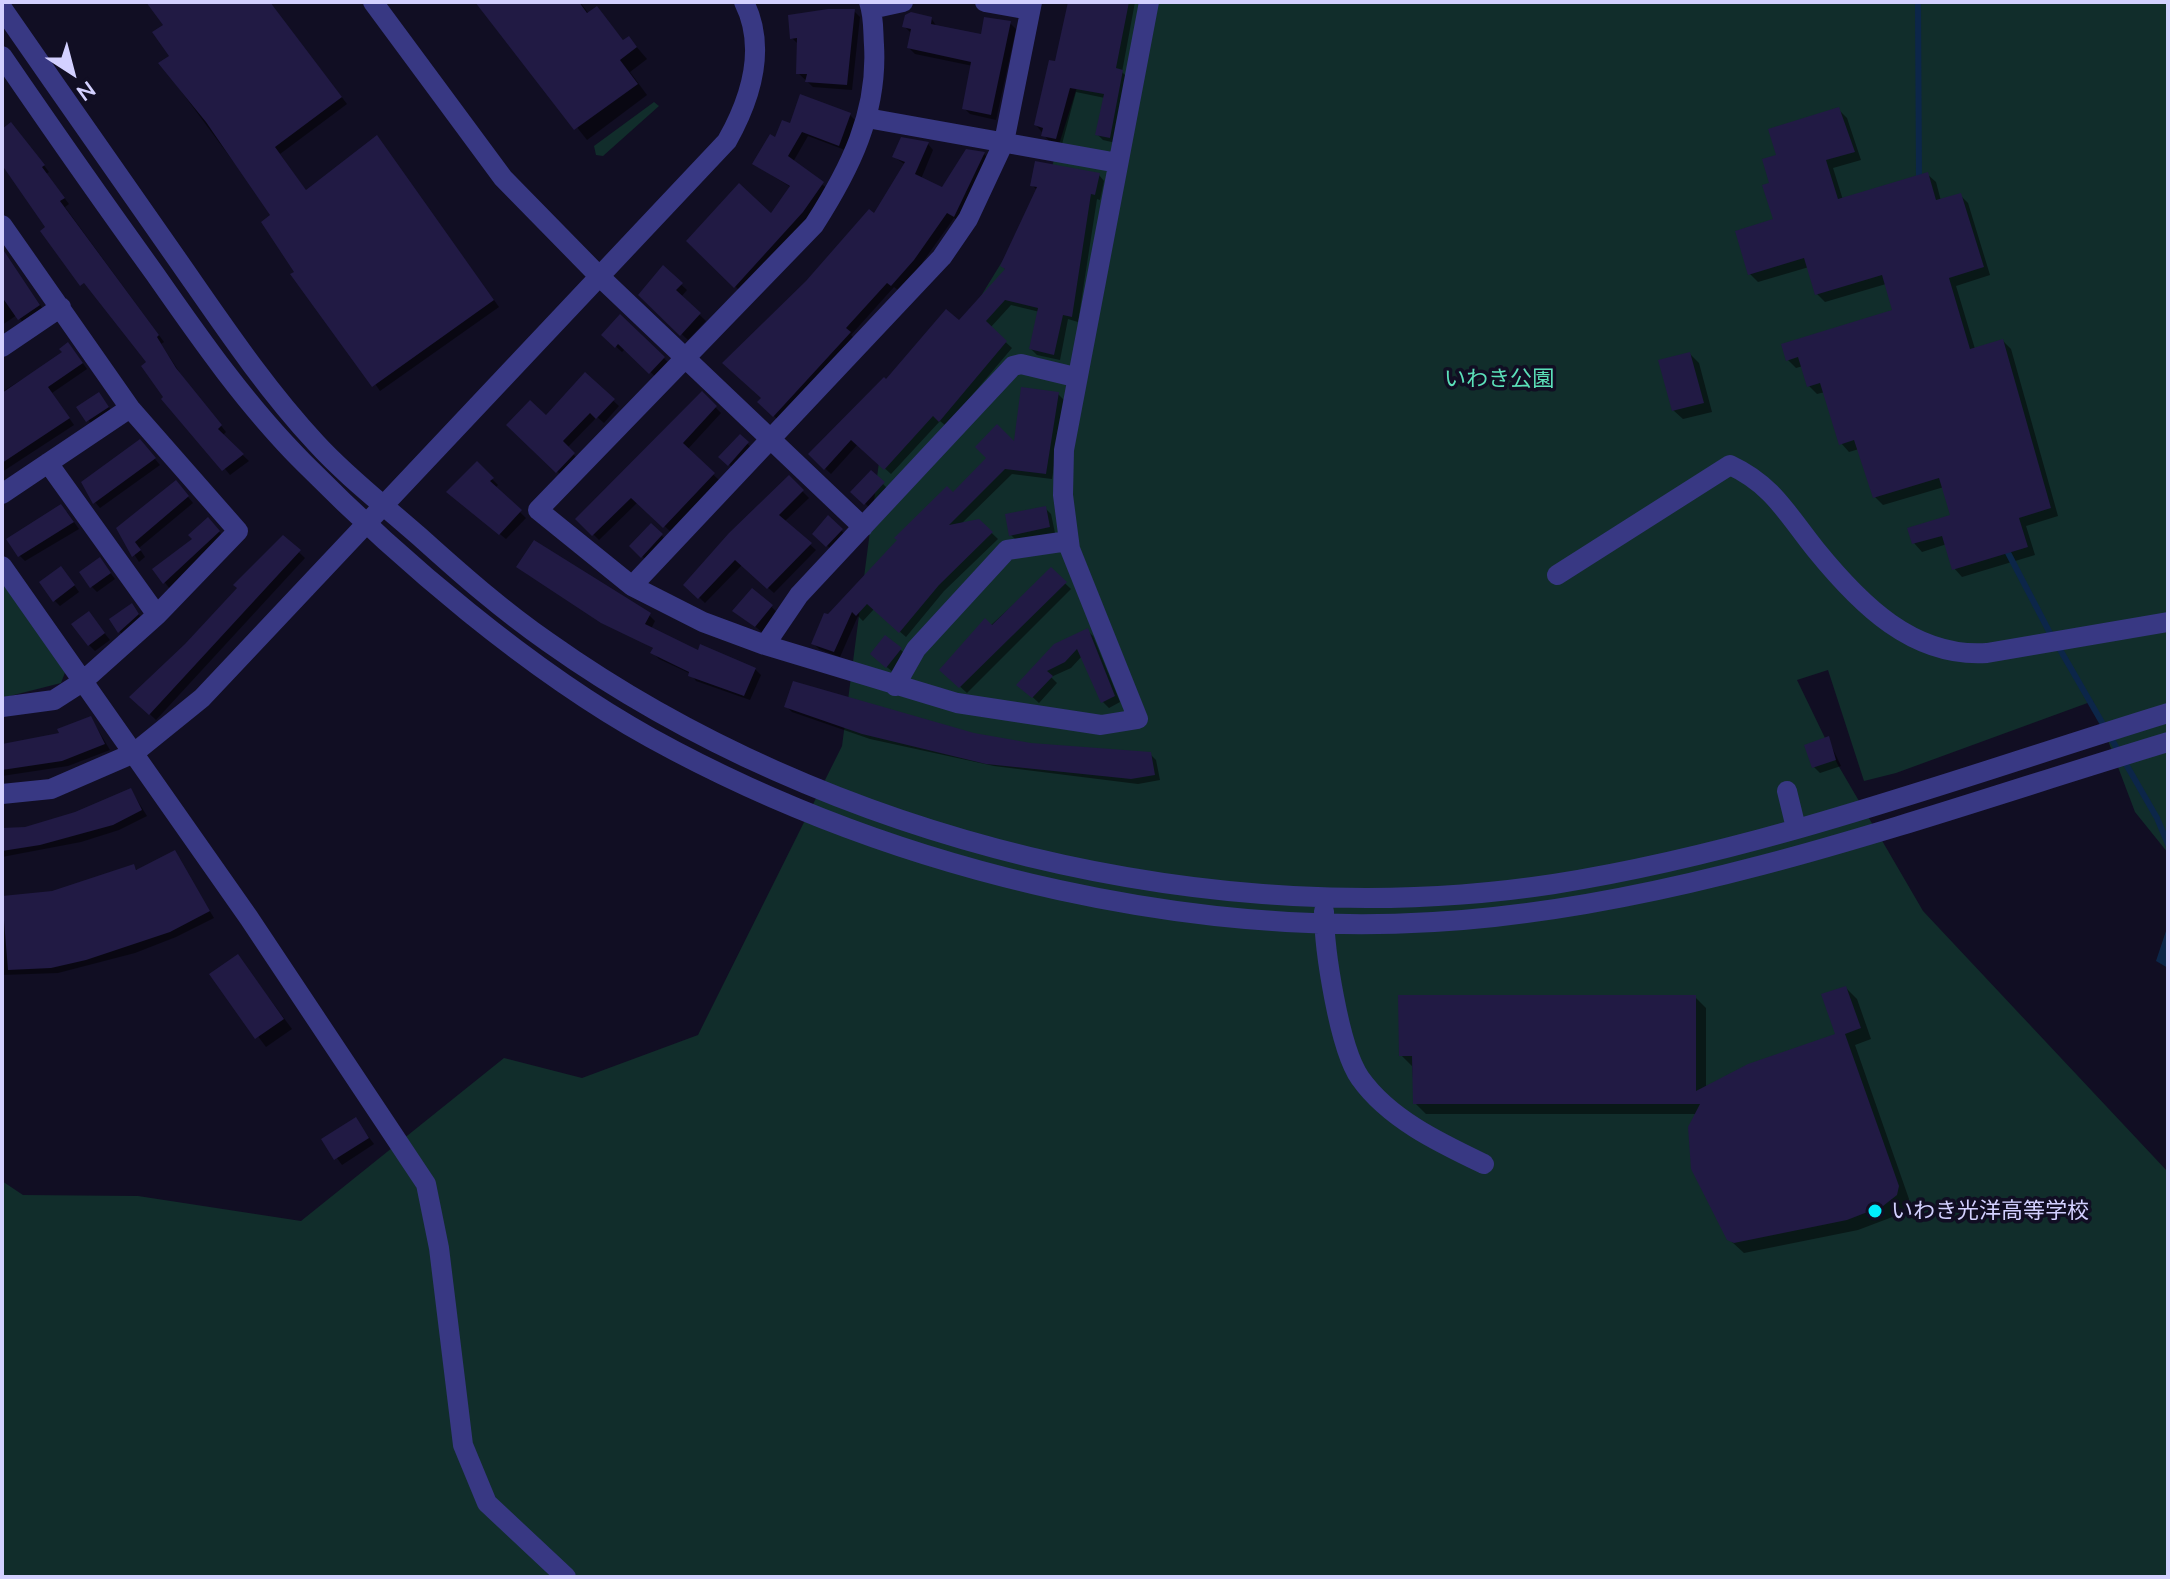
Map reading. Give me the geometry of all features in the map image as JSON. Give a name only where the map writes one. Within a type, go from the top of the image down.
[{"type":"street","points":[[373,2],[503,178],[769,441],[863,527]]},
{"type":"street","points":[[2,794],[51,789],[134,753],[202,698],[727,141],[747,106],[755,55],[744,2]]},
{"type":"street","points":[[903,2],[870,6],[875,70],[867,118],[839,186],[814,225],[538,510],[632,586],[703,622],[895,686],[1018,714],[1101,725],[1138,719],[1068,541],[1064,450],[1075,377],[1149,2]]},
{"type":"street","points":[[632,586],[942,257],[968,219],[1004,142],[1031,6],[985,2]]},
{"type":"street","points":[[2,8],[239,348],[315,442],[381,505],[471,584],[550,644],[661,712],[808,786],[887,815],[1030,858],[1201,888],[1324,895],[1475,893],[1550,885],[1682,860],[2168,713]]},
{"type":"street","points":[[2,56],[219,365],[301,461],[365,523],[541,667],[645,735],[746,787],[880,841],[1025,882],[1163,909],[1324,924],[1489,918],[1605,902],[1718,878],[2168,742]]},
{"type":"street","points":[[867,118],[1118,163]]},
{"type":"street","points":[[2,225],[130,408],[238,531],[157,615],[82,682],[54,700],[2,707]]},
{"type":"street","points":[[2,347],[61,307]]},
{"type":"street","points":[[765,645],[799,595],[1013,366],[1021,364],[1075,377]]},
{"type":"street","points":[[2,494],[130,408]]},
{"type":"street","points":[[48,463],[157,615]]},
{"type":"street","points":[[1557,575],[1730,465],[1756,477],[1819,553],[1855,590],[1904,635],[1924,645],[1965,654],[1987,653],[2168,622]]},
{"type":"street","points":[[895,686],[916,649],[1007,550],[1068,541]]},
{"type":"street","points":[[2,566],[258,931],[426,1184],[439,1248],[463,1445],[487,1503],[566,1577]]},
{"type":"street","points":[[1787,791],[1796,828]]},
{"type":"street","points":[[1324,895],[1324,924],[1336,1012],[1359,1077],[1395,1114],[1442,1144],[1484,1164]]},
{"type":"green space","name":"いわき公園","points":[[1099,2],[2168,2],[2168,853],[2135,812],[2093,701],[1896,773],[1864,781],[1828,670],[1797,680],[1838,765],[1923,911],[2168,1172],[2168,1577],[2,1577],[2,1181],[23,1195],[138,1196],[301,1221],[504,1058],[582,1078],[698,1035],[842,746],[879,462],[1043,195],[1089,49]]},
{"type":"green space","points":[[654,102],[659,106],[603,156],[596,155],[594,146]]},
{"type":"green space","points":[[2,582],[66,670],[61,683],[2,698]]},
{"type":"water","points":[[2168,925],[2168,968],[2156,961]]},
{"type":"building","points":[[146,2],[270,2],[342,97],[275,147],[306,190],[377,135],[494,300],[372,387],[290,274],[294,272],[261,222],[270,215],[206,122],[158,63],[169,56],[152,32],[163,25]]},
{"type":"building","points":[[475,2],[579,2],[587,13],[597,6],[623,40],[629,36],[637,47],[620,60],[638,84],[574,130]]},
{"type":"building","points":[[1068,2],[1129,2],[1116,68],[1123,70],[1110,138],[1095,135],[1104,94],[1070,88],[1056,139],[1041,136],[1043,128],[1034,125],[1049,60],[1055,61]]},
{"type":"building","points":[[828,9],[855,9],[847,85],[805,82],[807,74],[796,74],[797,38],[790,39],[788,15]]},
{"type":"building","points":[[911,12],[932,17],[931,24],[981,34],[984,17],[1011,21],[991,115],[962,109],[971,62],[907,48],[911,29],[902,27],[905,15]]},
{"type":"building","points":[[800,94],[851,113],[839,146],[802,132],[788,156],[824,182],[803,212],[734,288],[686,241],[739,183],[771,213],[790,186],[752,164],[770,134],[775,137],[782,120],[790,123]]},
{"type":"building","points":[[1839,107],[1855,152],[1826,160],[1838,199],[1928,172],[1936,200],[1961,193],[1984,267],[1949,278],[1970,349],[2003,339],[2051,508],[2019,518],[2028,547],[1952,570],[1942,536],[1912,544],[1907,528],[1950,515],[1939,478],[1873,498],[1854,440],[1839,445],[1820,383],[1807,387],[1798,357],[1786,361],[1781,344],[1892,310],[1882,275],[1815,295],[1804,258],[1748,275],[1735,231],[1773,219],[1762,185],[1769,183],[1762,159],[1776,155],[1768,129]]},
{"type":"building","points":[[11,122],[45,165],[42,167],[65,198],[60,201],[159,335],[157,337],[176,368],[222,425],[218,429],[244,454],[222,471],[161,399],[163,397],[141,366],[146,362],[84,283],[80,286],[40,231],[45,227],[2,165],[2,129]]},
{"type":"building","points":[[901,137],[929,142],[915,174],[942,187],[966,149],[985,152],[954,217],[947,213],[914,260],[891,286],[887,283],[846,328],[851,332],[773,417],[757,402],[761,398],[722,363],[806,281],[869,209],[874,213],[905,162],[892,157]]},
{"type":"building","points":[[1035,161],[1100,173],[1095,195],[1091,194],[1072,317],[1063,315],[1054,355],[1029,349],[1038,308],[1005,300],[986,321],[1007,341],[939,422],[933,416],[884,470],[851,440],[824,470],[808,454],[884,377],[886,379],[946,309],[959,320],[1005,269],[1000,266],[1037,187],[1030,186]]},
{"type":"building","points":[[2,248],[40,305],[18,320],[2,297]]},
{"type":"building","points":[[663,265],[683,283],[676,290],[701,313],[680,336],[638,295]]},
{"type":"building","points":[[620,314],[665,357],[649,374],[618,344],[615,348],[601,335]]},
{"type":"building","points":[[68,342],[83,363],[48,387],[70,418],[2,463],[2,393],[62,352],[59,349]]},
{"type":"building","points":[[1690,352],[1704,403],[1672,411],[1658,360]]},
{"type":"building","points":[[585,372],[615,399],[596,419],[590,413],[563,441],[575,453],[556,473],[506,425],[530,400],[546,415]]},
{"type":"building","points":[[1021,387],[1059,392],[1046,474],[1005,469],[949,525],[979,519],[993,532],[939,585],[899,633],[867,604],[856,616],[852,612],[834,652],[811,644],[824,613],[828,614],[897,540],[894,538],[947,486],[953,492],[986,458],[975,447],[997,424],[1014,441]]},
{"type":"building","points":[[702,391],[717,406],[683,443],[715,473],[663,528],[631,498],[592,536],[575,519]]},
{"type":"building","points":[[99,392],[109,407],[86,422],[76,407]]},
{"type":"building","points":[[740,434],[749,442],[728,466],[718,457]]},
{"type":"building","points":[[140,439],[156,458],[93,504],[81,482]]},
{"type":"building","points":[[477,461],[494,478],[490,481],[522,510],[499,535],[446,492]]},
{"type":"building","points":[[871,470],[885,482],[864,505],[850,492]]},
{"type":"building","points":[[789,475],[804,490],[779,515],[812,543],[767,589],[735,560],[698,599],[683,585],[729,533]]},
{"type":"building","points":[[176,480],[189,496],[135,542],[141,550],[132,557],[116,528]]},
{"type":"building","points":[[61,504],[74,522],[18,557],[6,539]]},
{"type":"building","points":[[1046,506],[1050,527],[1009,536],[1005,514]]},
{"type":"building","points":[[828,515],[843,529],[826,547],[812,534]]},
{"type":"building","points":[[208,517],[220,531],[163,584],[152,569],[192,539],[188,535]]},
{"type":"building","points":[[651,523],[663,534],[641,558],[629,546]]},
{"type":"building","points":[[283,535],[301,550],[149,715],[129,697],[185,644],[237,588],[233,585]]},
{"type":"building","points":[[534,540],[651,613],[645,624],[698,650],[700,644],[756,668],[744,696],[688,676],[689,672],[650,653],[653,648],[601,623],[516,567]]},
{"type":"building","points":[[100,557],[111,573],[90,588],[79,572]]},
{"type":"building","points":[[61,566],[75,585],[53,602],[39,582]]},
{"type":"building","points":[[1051,567],[1067,582],[959,688],[939,670],[985,618],[992,625]]},
{"type":"building","points":[[752,588],[773,605],[755,627],[732,611]]},
{"type":"building","points":[[132,603],[139,614],[118,633],[109,619]]},
{"type":"building","points":[[89,611],[105,633],[88,646],[71,624]]},
{"type":"building","points":[[1088,628],[1115,696],[1101,703],[1077,649],[1065,662],[1047,671],[1053,676],[1032,698],[1016,685],[1054,644]]},
{"type":"building","points":[[885,635],[902,648],[886,668],[870,654]]},
{"type":"building","points":[[793,681],[974,733],[1031,743],[1151,752],[1155,775],[1131,779],[986,764],[862,734],[784,707]]},
{"type":"building","points":[[91,716],[105,744],[62,761],[2,770],[2,744],[59,733],[57,729]]},
{"type":"building","points":[[1829,736],[1836,760],[1812,768],[1804,745]]},
{"type":"building","points":[[131,788],[142,810],[113,825],[40,845],[2,851],[2,828],[25,827],[75,812]]},
{"type":"building","points":[[175,850],[210,911],[170,932],[86,960],[51,968],[8,970],[2,896],[52,891],[134,864],[136,870]]},
{"type":"building","points":[[238,954],[284,1019],[255,1039],[209,974]]},
{"type":"building","points":[[1846,986],[1861,1028],[1845,1034],[1899,1186],[1897,1195],[1883,1206],[1847,1220],[1734,1243],[1727,1240],[1691,1169],[1688,1127],[1700,1104],[1413,1104],[1412,1056],[1399,1056],[1398,995],[1696,995],[1696,1091],[1748,1064],[1835,1034],[1821,994]]},
{"type":"building","points":[[356,1117],[369,1138],[334,1160],[321,1139]]},
{"type":"waterway","points":[[1918,2],[1919,182]]},
{"type":"waterway","points":[[2005,547],[2052,637]]},
{"type":"waterway","points":[[2058,646],[2157,818],[2168,844]]},
{"type":"place","name":"いわき光洋高等学校","points":[[1875,1211]]}]
